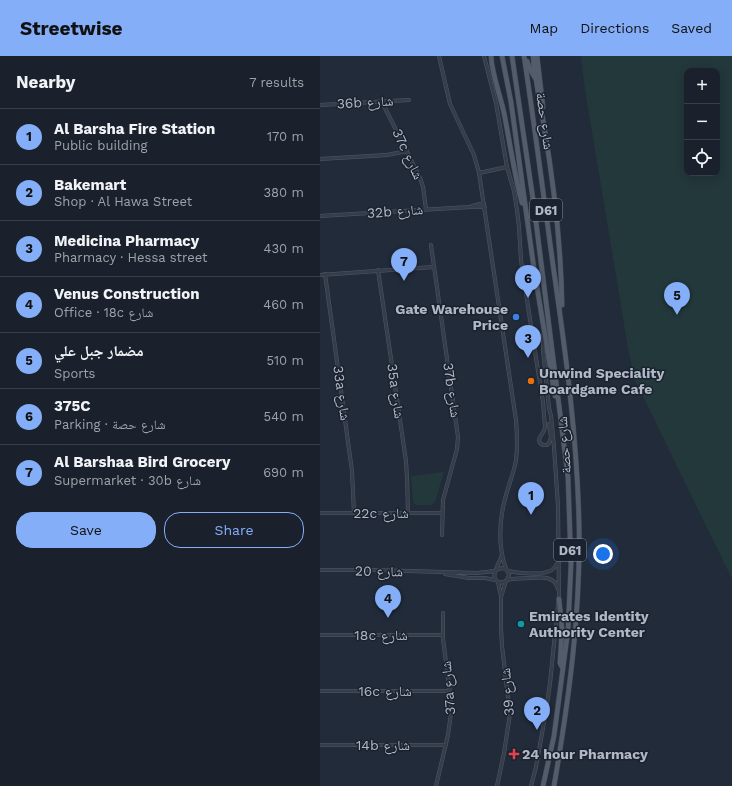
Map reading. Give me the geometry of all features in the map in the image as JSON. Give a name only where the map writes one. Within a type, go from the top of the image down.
[{"type":"main road","points":[[490,56],[504,112],[516,180],[527,217]]},
{"type":"main road","name":"D61","points":[[502,56],[513,117],[527,217]]},
{"type":"main road","name":"شارع حصة","points":[[512,56],[535,213],[568,477],[571,564],[568,630],[554,736],[543,786]]},
{"type":"main road","points":[[525,56],[536,79]]},
{"type":"main road","name":"شارع حصة","points":[[525,56],[571,395],[579,508],[579,562],[576,621],[565,718],[554,786]]},
{"type":"main road","points":[[533,56],[556,212],[560,250],[562,323]]},
{"type":"main road","points":[[537,56],[544,111],[544,126]]},
{"type":"main road","name":"شارع حصة","points":[[527,217],[557,410],[562,429]]},
{"type":"main road","points":[[559,597],[562,629],[560,663],[563,670]]},
{"type":"street","points":[[440,56],[450,104],[474,155],[479,173],[515,411],[518,448],[502,512],[501,530],[502,555],[506,570],[509,573],[506,581]]},
{"type":"street","points":[[479,173],[507,167],[497,109],[484,56]]},
{"type":"street","name":"36b شارع","points":[[320,105],[409,100]]},
{"type":"street","name":"37c شارع","points":[[382,102],[422,183],[426,209]]},
{"type":"street","points":[[320,159],[387,155],[407,151]]},
{"type":"street","name":"شارع حصة","points":[[507,167],[514,191],[520,227],[521,253],[542,394],[545,427],[539,440],[541,444],[544,445],[548,444],[550,438],[549,408]]},
{"type":"street","name":"32b شارع","points":[[320,216],[484,205]]},
{"type":"street","name":"37b شارع","points":[[431,245],[458,437],[457,449],[444,494],[442,535]]},
{"type":"street","points":[[320,275],[433,267]]},
{"type":"street","name":"35a شارع","points":[[378,270],[406,461],[408,512]]},
{"type":"street","name":"33a شارع","points":[[324,274],[352,472],[354,513]]},
{"type":"street","points":[[531,786],[546,711],[559,597],[558,506],[554,447],[543,344],[545,330]]},
{"type":"street","name":"22c شارع","points":[[320,513],[442,513]]},
{"type":"street","points":[[502,555],[494,576],[497,581],[501,583],[517,578],[550,579],[557,585],[559,597]]},
{"type":"street","points":[[496,571],[502,568],[517,573],[544,573],[553,569],[559,561]]},
{"type":"street","name":"شارع 20","points":[[320,570],[374,570],[438,573],[482,573],[496,571]]},
{"type":"street","name":"شارع 20","points":[[438,573],[469,578],[485,578],[497,581]]},
{"type":"street","name":"شارع 39","points":[[497,581],[502,597]]},
{"type":"street","name":"شارع 39","points":[[497,786],[504,754],[510,714],[502,638],[502,597],[506,581]]},
{"type":"street","name":"37a شارع","points":[[436,786],[452,713],[442,613]]},
{"type":"street","name":"18c شارع","points":[[320,635],[443,635]]},
{"type":"street","name":"16c شارع","points":[[320,691],[450,690]]},
{"type":"street","name":"14b شارع","points":[[320,745],[446,745]]},
{"type":"green space","points":[[581,56],[732,56],[732,579],[635,380],[628,349],[585,90]]},
{"type":"green space","points":[[444,472],[435,502],[431,505],[416,505],[413,502],[411,476]]},
{"type":"place","name":"Al Barshaa Bird Grocery","points":[[404,281]]},
{"type":"place","name":"375C","points":[[528,298]]},
{"type":"place","name":"مضمار جبل علي","points":[[677,315]]},
{"type":"place","name":"Gate Warehouse Price","points":[[516,317]]},
{"type":"place","name":"Medicina Pharmacy","points":[[528,358]]},
{"type":"place","name":"Unwind Speciality Boardgame Cafe","points":[[531,381]]},
{"type":"place","name":"Al Barsha Fire Station","points":[[531,515]]},
{"type":"place","name":"Venus Construction","points":[[388,618]]},
{"type":"place","name":"Emirates Identity Authority Center","points":[[521,624]]},
{"type":"place","name":"Bakemart","points":[[537,730]]},
{"type":"place","name":"24 hour Pharmacy","points":[[514,754]]}]
